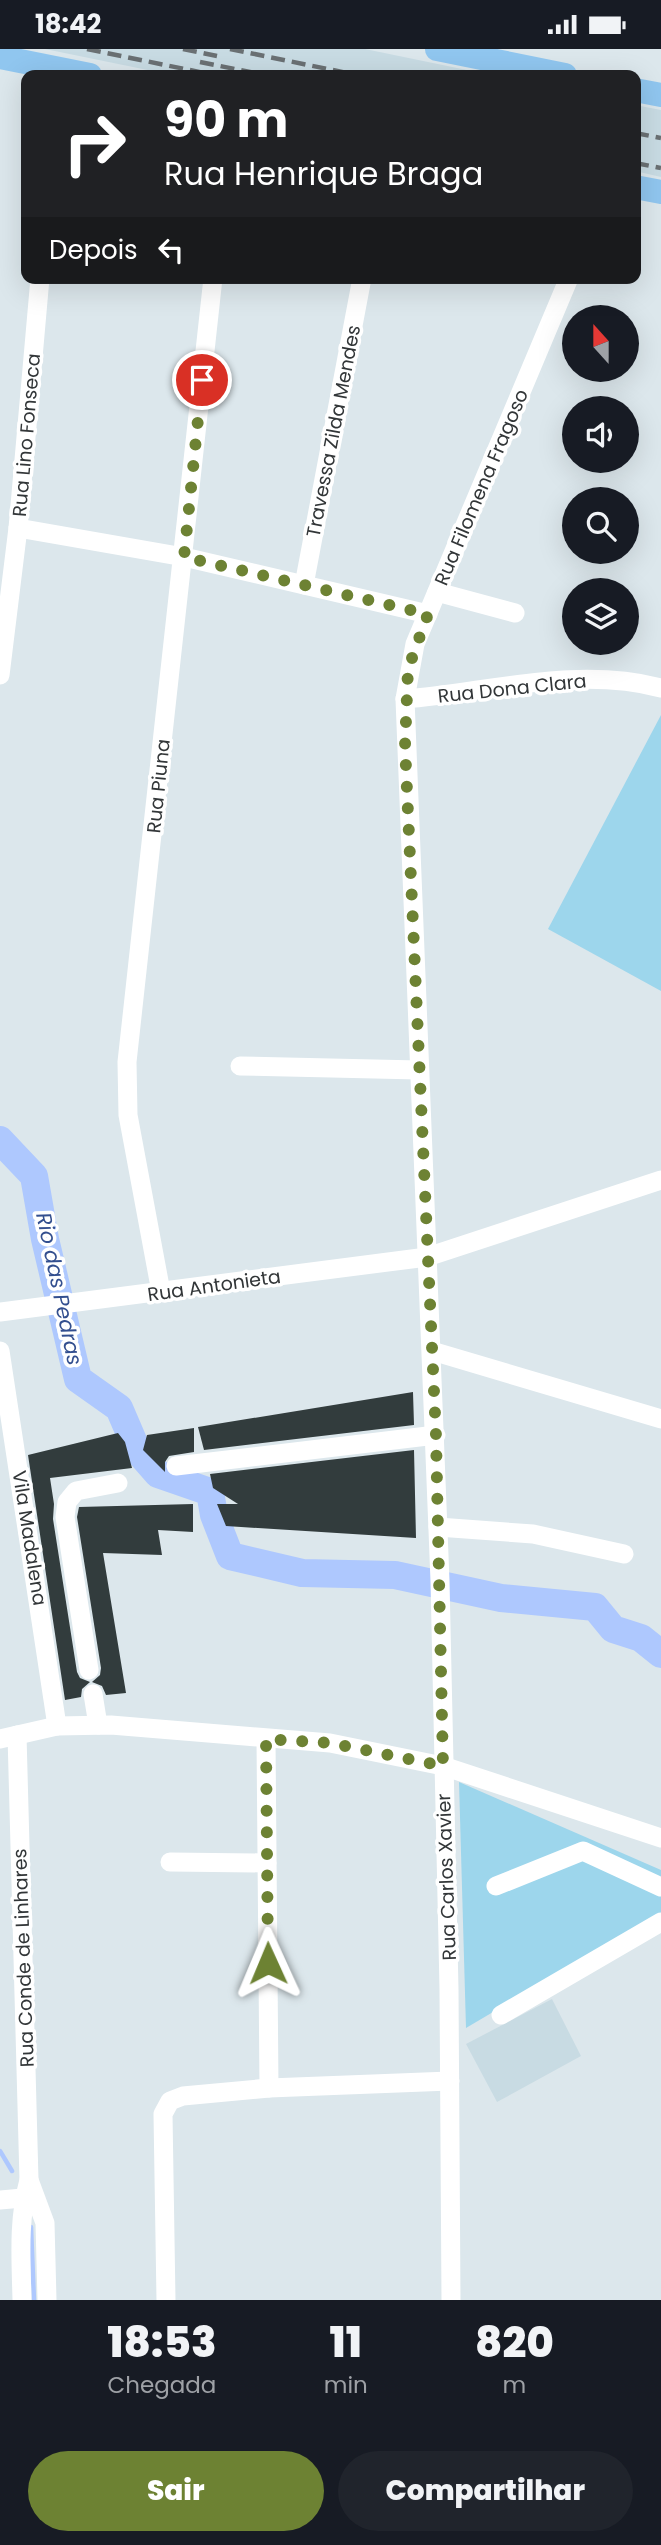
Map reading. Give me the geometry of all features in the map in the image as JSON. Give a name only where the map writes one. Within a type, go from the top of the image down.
[{"type":"main road","points":[[437,49],[540,70]]},
{"type":"main road","points":[[0,57],[51,70]]},
{"type":"main road","points":[[641,91],[661,95]]},
{"type":"main road","points":[[641,188],[661,192]]},
{"type":"street","name":"Rua Lino Fonseca","points":[[0,675],[18,528],[39,284]]},
{"type":"street","name":"Rua Piuna","points":[[161,1292],[125,1091],[212,284]]},
{"type":"street","name":"Travessa Zilda Mendes","points":[[304,585],[361,284]]},
{"type":"street","name":"Rua Filomena Fragoso","points":[[405,699],[408,669],[428,614],[566,284]]},
{"type":"street","points":[[18,528],[184,557],[428,614]]},
{"type":"street","points":[[437,592],[515,613]]},
{"type":"street","name":"Rua Dona Clara","points":[[405,699],[550,681],[593,679],[661,688]]},
{"type":"street","name":"Rua Carlos Xavier","points":[[405,699],[436,1436],[450,2081],[451,2300]]},
{"type":"street","points":[[240,1066],[419,1070]]},
{"type":"street","name":"Rua Antonieta","points":[[0,1312],[427,1257],[661,1180]]},
{"type":"street","name":"Vila Madalena","points":[[0,1351],[58,1726]]},
{"type":"street","points":[[432,1351],[661,1419]]},
{"type":"street","points":[[176,1465],[436,1436]]},
{"type":"street","points":[[89,1670],[65,1517],[67,1502],[76,1491],[118,1483]]},
{"type":"street","points":[[438,1527],[533,1534],[624,1554]]},
{"type":"street","points":[[93,1694],[98,1725]]},
{"type":"street","points":[[8,1737],[58,1726],[98,1725],[151,1727],[330,1743],[443,1766],[661,1838]]},
{"type":"street","name":"Rua Conde de Linhares","points":[[8,1737],[30,2192],[20,2230],[22,2300]]},
{"type":"street","points":[[266,1739],[269,2088]]},
{"type":"street","points":[[496,1885],[583,1851],[661,1887]]},
{"type":"street","points":[[170,1862],[267,1863]]},
{"type":"street","points":[[501,2015],[661,1922]]},
{"type":"street","points":[[166,2300],[163,2115],[170,2101],[183,2096],[269,2088],[450,2081]]},
{"type":"street","points":[[0,2200],[30,2192]]},
{"type":"street","name":"Rua Conde de Linhares","points":[[30,2192],[45,2223],[47,2300]]},
{"type":"shaded area","points":[[45,49],[365,49],[467,70],[148,70]]},
{"type":"shaded area","points":[[641,106],[661,110],[661,177],[641,172]]},
{"type":"shaded area","points":[[661,715],[661,991],[548,929]]},
{"type":"shaded area","points":[[459,1782],[661,1870],[661,1913],[466,2028]]},
{"type":"shaded area","points":[[552,1999],[581,2056],[497,2102],[466,2044]]},
{"type":"building","points":[[413,1392],[414,1425],[204,1450],[198,1427]]},
{"type":"building","points":[[194,1428],[194,1452],[169,1456],[165,1462],[165,1472],[143,1450],[147,1435]]},
{"type":"building","points":[[118,1433],[125,1442],[132,1468],[50,1478],[53,1519],[77,1672],[80,1678],[90,1682],[82,1689],[81,1697],[65,1700],[28,1455]]},
{"type":"building","points":[[414,1450],[416,1538],[226,1526],[217,1504],[238,1504],[213,1488],[210,1474]]},
{"type":"building","points":[[193,1504],[193,1532],[158,1530],[162,1555],[103,1553],[126,1693],[106,1695],[102,1686],[92,1682],[100,1675],[101,1668],[77,1517],[79,1507]]},
{"type":"waterway","name":"Rio das Pedras","points":[[0,1140],[34,1176],[45,1239],[78,1379],[119,1408],[137,1450],[158,1474],[210,1492],[214,1515],[230,1556],[302,1573],[395,1575],[501,1598],[595,1607],[613,1629],[641,1638],[661,1654]]},
{"type":"waterway","points":[[0,2151],[12,2171]]},
{"type":"waterway","points":[[31,2227],[34,2300]]},
{"type":"railway","points":[[87,49],[190,70]]},
{"type":"railway","points":[[183,49],[217,56]]},
{"type":"railway","points":[[230,49],[333,70]]},
{"type":"railway","points":[[200,62],[240,70]]},
{"type":"railway","points":[[641,134],[661,138]]},
{"type":"railway","points":[[641,164],[661,168]]},
{"type":"route","points":[[202,380],[184,557],[428,614],[408,669],[405,746],[436,1436],[443,1766],[330,1743],[266,1739],[268,1963]]}]
